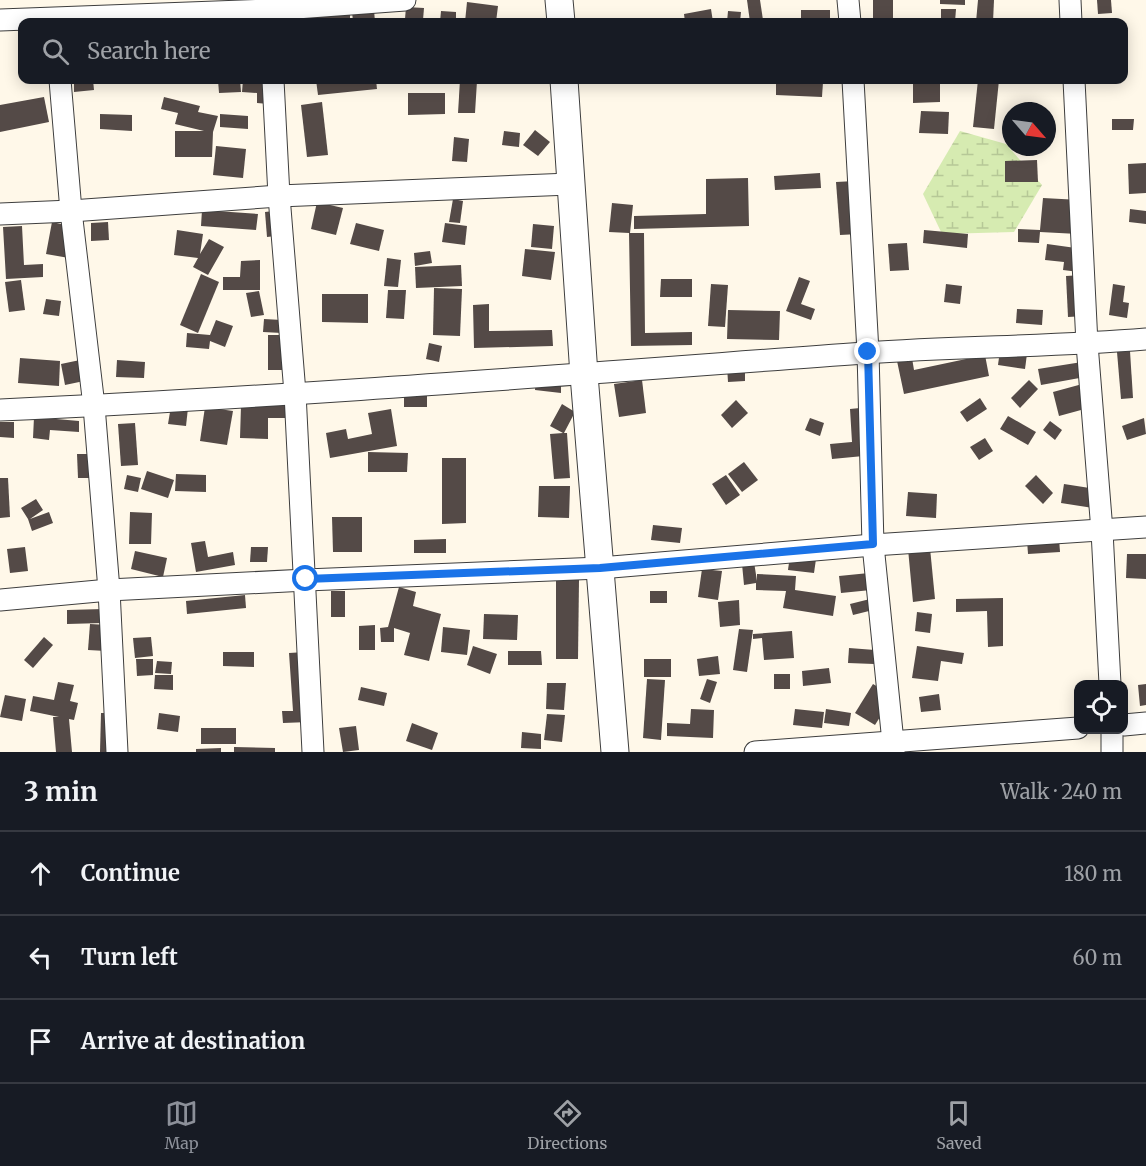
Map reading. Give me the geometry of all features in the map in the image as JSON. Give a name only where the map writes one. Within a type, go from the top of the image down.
[{"type":"street","points":[[18,18],[55,14],[269,11],[405,0]]},
{"type":"street","points":[[559,0],[561,18]]},
{"type":"street","points":[[848,0],[850,18]]},
{"type":"street","points":[[1070,0],[1071,18]]},
{"type":"street","points":[[0,20],[18,18]]},
{"type":"street","points":[[60,84],[94,406],[109,590],[117,752]]},
{"type":"street","points":[[273,84],[279,196],[295,393],[313,752]]},
{"type":"street","points":[[564,84],[584,375],[615,752]]},
{"type":"street","points":[[853,84],[868,352],[873,544],[893,747]]},
{"type":"street","points":[[1074,84],[1087,344],[1102,531],[1110,680]]},
{"type":"street","points":[[0,214],[279,196],[570,184]]},
{"type":"street","points":[[0,410],[584,375],[868,352],[1087,344],[1146,339]]},
{"type":"street","points":[[0,600],[109,590],[306,579],[600,568],[873,544],[1146,527]]},
{"type":"street","points":[[1128,725],[1146,723]]},
{"type":"street","points":[[755,752],[893,747],[1074,728]]},
{"type":"street","points":[[1112,734],[1113,752]]},
{"type":"green space","points":[[960,131],[1002,143],[1002,156],[1017,156],[1042,185],[1014,232],[942,234],[923,194]]},
{"type":"building","points":[[747,0],[760,0],[763,18],[749,18]]},
{"type":"building","points":[[873,0],[893,0],[893,18],[873,18]]},
{"type":"building","points":[[940,0],[965,0],[965,5],[940,4]]},
{"type":"building","points":[[978,0],[994,0],[993,18],[976,18]]},
{"type":"building","points":[[1097,0],[1111,0],[1112,13],[1098,14]]},
{"type":"building","points":[[467,2],[498,6],[496,18],[465,18]]},
{"type":"building","points":[[406,7],[424,8],[423,18],[405,18]]},
{"type":"building","points":[[711,9],[712,18],[684,18],[684,14]]},
{"type":"building","points":[[941,9],[956,9],[955,18],[941,18]]},
{"type":"building","points":[[374,10],[375,18],[353,18],[352,11]]},
{"type":"building","points":[[801,10],[830,10],[830,18],[801,18]]},
{"type":"building","points":[[350,11],[350,18],[301,18],[300,13]]},
{"type":"building","points":[[441,11],[456,12],[456,18],[440,18]]},
{"type":"building","points":[[728,11],[741,12],[740,18],[727,18]]},
{"type":"building","points":[[74,84],[93,84],[94,90],[74,92]]},
{"type":"building","points":[[218,84],[240,84],[241,92],[219,93]]},
{"type":"building","points":[[243,84],[271,84],[269,104],[257,103],[257,93],[242,92]]},
{"type":"building","points":[[317,84],[376,84],[377,89],[318,95]]},
{"type":"building","points":[[460,84],[477,84],[475,113],[458,113]]},
{"type":"building","points":[[776,84],[823,84],[822,97],[776,95]]},
{"type":"building","points":[[913,84],[940,84],[940,102],[913,103]]},
{"type":"building","points":[[978,84],[999,84],[994,129],[973,127]]},
{"type":"building","points":[[408,93],[445,93],[445,114],[408,115]]},
{"type":"building","points":[[44,97],[49,122],[0,132],[0,105]]},
{"type":"building","points":[[164,97],[200,106],[198,112],[218,116],[213,132],[212,157],[175,157],[175,131],[204,131],[175,124],[178,113],[161,109]]},
{"type":"building","points":[[322,102],[328,155],[307,157],[301,105]]},
{"type":"building","points":[[921,111],[949,112],[948,134],[919,133]]},
{"type":"building","points":[[100,114],[132,115],[132,131],[100,129]]},
{"type":"building","points":[[220,114],[248,116],[248,129],[220,127]]},
{"type":"building","points":[[1112,119],[1134,119],[1133,130],[1112,130]]},
{"type":"building","points":[[535,130],[550,142],[538,156],[523,145]]},
{"type":"building","points":[[504,131],[520,133],[519,147],[502,145]]},
{"type":"building","points":[[454,137],[469,139],[467,162],[452,161]]},
{"type":"building","points":[[216,146],[246,149],[243,178],[213,175]]},
{"type":"building","points":[[1037,160],[1038,182],[1005,182],[1005,161]]},
{"type":"building","points":[[1146,163],[1146,193],[1129,194],[1128,164]]},
{"type":"building","points":[[820,173],[821,188],[775,190],[774,176]]},
{"type":"building","points":[[748,178],[749,226],[634,229],[634,216],[706,214],[706,179]]},
{"type":"building","points":[[855,181],[859,234],[840,235],[836,182]]},
{"type":"building","points":[[1043,198],[1080,200],[1078,234],[1040,232],[1039,243],[1018,242],[1018,229],[1040,230]]},
{"type":"building","points":[[453,199],[463,201],[460,223],[449,222]]},
{"type":"building","points":[[317,202],[343,208],[336,235],[311,229]]},
{"type":"building","points":[[612,203],[633,205],[630,233],[644,233],[645,333],[692,332],[692,345],[631,346],[629,233],[609,232]]},
{"type":"building","points":[[1130,209],[1146,211],[1146,224],[1129,222]]},
{"type":"building","points":[[202,210],[258,214],[256,230],[201,226]]},
{"type":"building","points":[[282,210],[284,235],[267,237],[265,212]]},
{"type":"building","points":[[52,222],[75,227],[69,258],[46,254]]},
{"type":"building","points":[[108,222],[109,240],[91,241],[91,223]]},
{"type":"building","points":[[356,223],[384,230],[379,251],[350,244]]},
{"type":"building","points":[[445,223],[467,226],[465,245],[442,242]]},
{"type":"building","points":[[533,224],[554,226],[552,249],[531,247]]},
{"type":"building","points":[[22,226],[24,265],[43,264],[43,277],[6,279],[3,227]]},
{"type":"building","points":[[177,230],[203,234],[200,254],[209,239],[224,247],[208,275],[193,267],[198,258],[174,255]]},
{"type":"building","points":[[924,230],[968,234],[967,248],[923,243]]},
{"type":"building","points":[[907,243],[909,270],[890,271],[888,244]]},
{"type":"building","points":[[1047,244],[1083,249],[1079,272],[1063,270],[1064,262],[1045,260]]},
{"type":"building","points":[[525,249],[555,252],[551,280],[522,276]]},
{"type":"building","points":[[430,251],[432,263],[415,266],[414,253]]},
{"type":"building","points":[[387,258],[401,260],[398,287],[384,286]]},
{"type":"building","points":[[260,260],[260,290],[223,290],[223,277],[240,277],[241,261]]},
{"type":"building","points":[[461,265],[462,286],[416,288],[415,267]]},
{"type":"building","points":[[201,274],[219,282],[198,333],[180,325]]},
{"type":"building","points":[[1082,275],[1085,316],[1068,317],[1066,276]]},
{"type":"building","points":[[799,277],[810,281],[801,304],[815,309],[811,320],[786,311]]},
{"type":"building","points":[[661,279],[692,279],[692,297],[660,297]]},
{"type":"building","points":[[21,280],[25,310],[9,312],[5,282]]},
{"type":"building","points":[[711,284],[728,285],[725,327],[708,326]]},
{"type":"building","points":[[946,284],[962,286],[960,304],[944,302]]},
{"type":"building","points":[[1113,284],[1125,286],[1123,302],[1129,303],[1127,318],[1109,315]]},
{"type":"building","points":[[434,288],[462,289],[460,336],[433,335]]},
{"type":"building","points":[[388,290],[406,290],[404,319],[386,318]]},
{"type":"building","points":[[259,291],[264,315],[251,317],[246,293]]},
{"type":"building","points":[[322,294],[368,294],[368,323],[322,322]]},
{"type":"building","points":[[46,299],[61,301],[59,316],[43,314]]},
{"type":"building","points":[[489,304],[489,331],[552,330],[553,346],[474,348],[473,305]]},
{"type":"building","points":[[1017,309],[1043,310],[1042,325],[1016,323]]},
{"type":"building","points":[[728,310],[780,311],[779,340],[727,339]]},
{"type":"building","points":[[264,319],[282,320],[282,333],[263,332]]},
{"type":"building","points":[[216,320],[233,326],[225,347],[210,341],[209,349],[186,347],[187,333],[210,335]]},
{"type":"building","points":[[268,335],[284,335],[284,370],[268,370]]},
{"type":"building","points":[[429,343],[442,346],[439,362],[426,359]]},
{"type":"building","points":[[1000,350],[1027,354],[1025,369],[998,365]]},
{"type":"building","points":[[1130,351],[1133,398],[1121,399],[1117,352]]},
{"type":"building","points":[[985,355],[989,376],[904,394],[897,361],[912,358],[914,370]]},
{"type":"building","points":[[20,358],[60,361],[59,386],[18,383]]},
{"type":"building","points":[[80,360],[84,381],[65,385],[61,364]]},
{"type":"building","points":[[117,360],[145,362],[144,378],[116,377]]},
{"type":"building","points":[[1082,362],[1085,377],[1041,385],[1038,369]]},
{"type":"building","points":[[745,366],[745,381],[728,382],[727,367]]},
{"type":"building","points":[[536,379],[561,381],[561,393],[535,390]]},
{"type":"building","points":[[642,380],[646,413],[619,417],[614,384]]},
{"type":"building","points":[[1029,380],[1038,389],[1020,408],[1011,398]]},
{"type":"building","points":[[1086,383],[1092,407],[1059,416],[1053,392]]},
{"type":"building","points":[[404,394],[427,394],[427,407],[404,407]]},
{"type":"building","points":[[980,398],[987,409],[967,422],[960,412]]},
{"type":"building","points":[[736,400],[748,413],[732,428],[721,415]]},
{"type":"building","points":[[562,404],[575,412],[564,433],[567,433],[570,478],[554,479],[550,434],[563,433],[550,426]]},
{"type":"building","points":[[171,406],[188,408],[186,426],[168,424]]},
{"type":"building","points":[[241,406],[286,406],[285,418],[268,418],[268,439],[240,438]]},
{"type":"building","points":[[205,407],[233,411],[227,445],[200,441]]},
{"type":"building","points":[[870,407],[874,455],[832,459],[830,444],[852,442],[850,409]]},
{"type":"building","points":[[391,409],[397,446],[330,458],[326,433],[346,429],[348,439],[372,434],[368,413]]},
{"type":"building","points":[[1008,416],[1036,432],[1028,445],[1000,429]]},
{"type":"building","points":[[34,417],[79,421],[79,432],[50,430],[49,440],[33,438]]},
{"type":"building","points":[[810,418],[824,423],[820,436],[805,430]]},
{"type":"building","points":[[1144,418],[1146,434],[1127,440],[1122,426]]},
{"type":"building","points":[[1050,421],[1062,430],[1055,440],[1043,430]]},
{"type":"building","points":[[0,422],[14,422],[14,438],[0,437]]},
{"type":"building","points":[[135,423],[138,465],[121,466],[118,424]]},
{"type":"building","points":[[985,438],[993,451],[979,460],[970,447]]},
{"type":"building","points":[[368,452],[408,453],[407,472],[368,472]]},
{"type":"building","points":[[77,454],[93,454],[93,478],[78,478]]},
{"type":"building","points":[[442,458],[466,458],[466,523],[442,524]]},
{"type":"building","points":[[744,462],[758,480],[742,492],[728,474]]},
{"type":"building","points":[[147,471],[174,480],[168,498],[141,489]]},
{"type":"building","points":[[176,474],[206,475],[206,492],[175,491]]},
{"type":"building","points":[[127,475],[141,478],[138,492],[124,489]]},
{"type":"building","points":[[726,475],[740,495],[726,505],[712,484]]},
{"type":"building","points":[[1036,475],[1053,493],[1043,504],[1025,486]]},
{"type":"building","points":[[0,478],[8,478],[10,517],[0,518]]},
{"type":"building","points":[[1064,484],[1096,489],[1093,508],[1061,503]]},
{"type":"building","points":[[539,486],[570,486],[569,518],[538,517]]},
{"type":"building","points":[[908,492],[937,494],[936,518],[906,516]]},
{"type":"building","points":[[36,499],[43,510],[30,519],[49,512],[53,523],[32,531],[21,508]]},
{"type":"building","points":[[130,512],[152,513],[151,544],[129,544]]},
{"type":"building","points":[[332,517],[362,517],[362,552],[333,552]]},
{"type":"building","points":[[653,525],[682,528],[680,543],[651,540]]},
{"type":"building","points":[[1059,538],[1060,552],[1028,554],[1027,540]]},
{"type":"building","points":[[446,539],[446,553],[414,553],[414,540]]},
{"type":"building","points":[[205,541],[208,557],[233,552],[235,565],[196,572],[191,543]]},
{"type":"building","points":[[25,547],[28,571],[10,573],[7,549]]},
{"type":"building","points":[[251,547],[268,547],[267,562],[250,562]]},
{"type":"building","points":[[930,548],[935,599],[913,602],[908,549]]},
{"type":"building","points":[[135,551],[167,558],[163,577],[131,569]]},
{"type":"building","points":[[1127,554],[1146,554],[1146,579],[1126,578]]},
{"type":"building","points":[[790,555],[816,559],[814,573],[788,570]]},
{"type":"building","points":[[754,562],[757,581],[757,574],[796,576],[795,590],[836,596],[833,616],[783,608],[786,591],[756,590],[756,583],[744,585],[742,564]]},
{"type":"building","points":[[702,569],[722,571],[718,600],[698,597]]},
{"type":"building","points":[[879,572],[881,589],[841,593],[839,576]]},
{"type":"building","points":[[556,580],[579,580],[578,659],[556,659]]},
{"type":"building","points":[[399,587],[416,592],[413,606],[441,614],[429,661],[404,655],[410,633],[394,628],[394,642],[381,642],[380,628],[388,627]]},
{"type":"building","points":[[331,591],[345,591],[345,617],[331,617]]},
{"type":"building","points":[[650,591],[667,591],[667,603],[650,603]]},
{"type":"building","points":[[245,595],[246,608],[187,614],[186,601]]},
{"type":"building","points":[[874,598],[877,609],[853,615],[850,604]]},
{"type":"building","points":[[1003,598],[1003,646],[988,647],[987,611],[956,612],[956,599]]},
{"type":"building","points":[[739,600],[740,625],[720,627],[718,602]]},
{"type":"building","points":[[103,609],[103,623],[67,624],[67,610]]},
{"type":"building","points":[[917,612],[932,614],[930,633],[915,631]]},
{"type":"building","points":[[484,614],[518,615],[517,640],[483,639]]},
{"type":"building","points":[[90,624],[108,625],[106,651],[88,650]]},
{"type":"building","points":[[375,625],[375,650],[359,650],[359,626]]},
{"type":"building","points":[[443,627],[470,630],[467,655],[441,652]]},
{"type":"building","points":[[739,629],[753,630],[747,672],[733,670]]},
{"type":"building","points":[[792,631],[794,658],[764,660],[762,638],[753,639],[753,634]]},
{"type":"building","points":[[44,637],[53,645],[33,668],[24,660]]},
{"type":"building","points":[[151,637],[153,656],[135,658],[133,638]]},
{"type":"building","points":[[473,646],[497,654],[490,674],[467,665]]},
{"type":"building","points":[[917,646],[964,653],[962,664],[941,661],[938,681],[912,678]]},
{"type":"building","points":[[849,648],[875,650],[874,664],[848,663]]},
{"type":"building","points":[[508,651],[541,651],[542,665],[508,665]]},
{"type":"building","points":[[223,652],[254,652],[254,667],[223,666]]},
{"type":"building","points":[[305,652],[309,722],[283,723],[282,711],[293,711],[289,653]]},
{"type":"building","points":[[718,656],[720,674],[699,676],[697,659]]},
{"type":"building","points":[[136,659],[153,659],[153,675],[137,676]]},
{"type":"building","points":[[644,659],[671,659],[671,677],[644,677]]},
{"type":"building","points":[[157,661],[172,662],[171,674],[155,673]]},
{"type":"building","points":[[829,668],[831,683],[803,686],[802,671]]},
{"type":"building","points":[[774,674],[790,674],[790,689],[774,689]]},
{"type":"building","points":[[155,675],[173,675],[173,690],[154,689]]},
{"type":"building","points":[[647,679],[665,680],[661,740],[643,738]]},
{"type":"building","points":[[707,679],[717,682],[710,703],[700,699]]},
{"type":"building","points":[[58,682],[74,685],[70,701],[78,703],[74,720],[69,719],[72,752],[56,752],[53,717],[59,717],[30,711],[33,696],[54,700]]},
{"type":"building","points":[[547,683],[566,683],[564,710],[546,709]]},
{"type":"building","points":[[873,684],[893,696],[875,725],[855,713]]},
{"type":"building","points":[[1146,684],[1146,705],[1140,706],[1138,685]]},
{"type":"building","points":[[361,687],[387,693],[384,706],[358,700]]},
{"type":"building","points":[[939,694],[941,710],[921,712],[919,697]]},
{"type":"building","points":[[5,695],[26,699],[22,721],[0,717]]},
{"type":"building","points":[[691,709],[714,710],[713,738],[667,736],[667,723],[690,724]]},
{"type":"building","points":[[795,709],[824,712],[822,728],[793,725]]},
{"type":"building","points":[[826,709],[851,713],[849,726],[824,723]]},
{"type":"building","points":[[101,713],[114,713],[112,752],[100,752]]},
{"type":"building","points":[[159,713],[180,716],[178,732],[157,729]]},
{"type":"building","points":[[547,714],[565,715],[562,742],[544,740]]},
{"type":"building","points":[[412,723],[438,733],[432,750],[406,741]]},
{"type":"building","points":[[356,726],[359,750],[343,752],[339,728]]},
{"type":"building","points":[[201,728],[236,728],[236,744],[201,744]]},
{"type":"building","points":[[522,732],[541,734],[541,749],[521,748]]},
{"type":"building","points":[[234,747],[275,748],[275,752],[234,752]]},
{"type":"building","points":[[221,748],[221,752],[196,752],[196,749]]},
{"type":"route","points":[[306,579],[600,568],[873,544],[868,352]]}]
